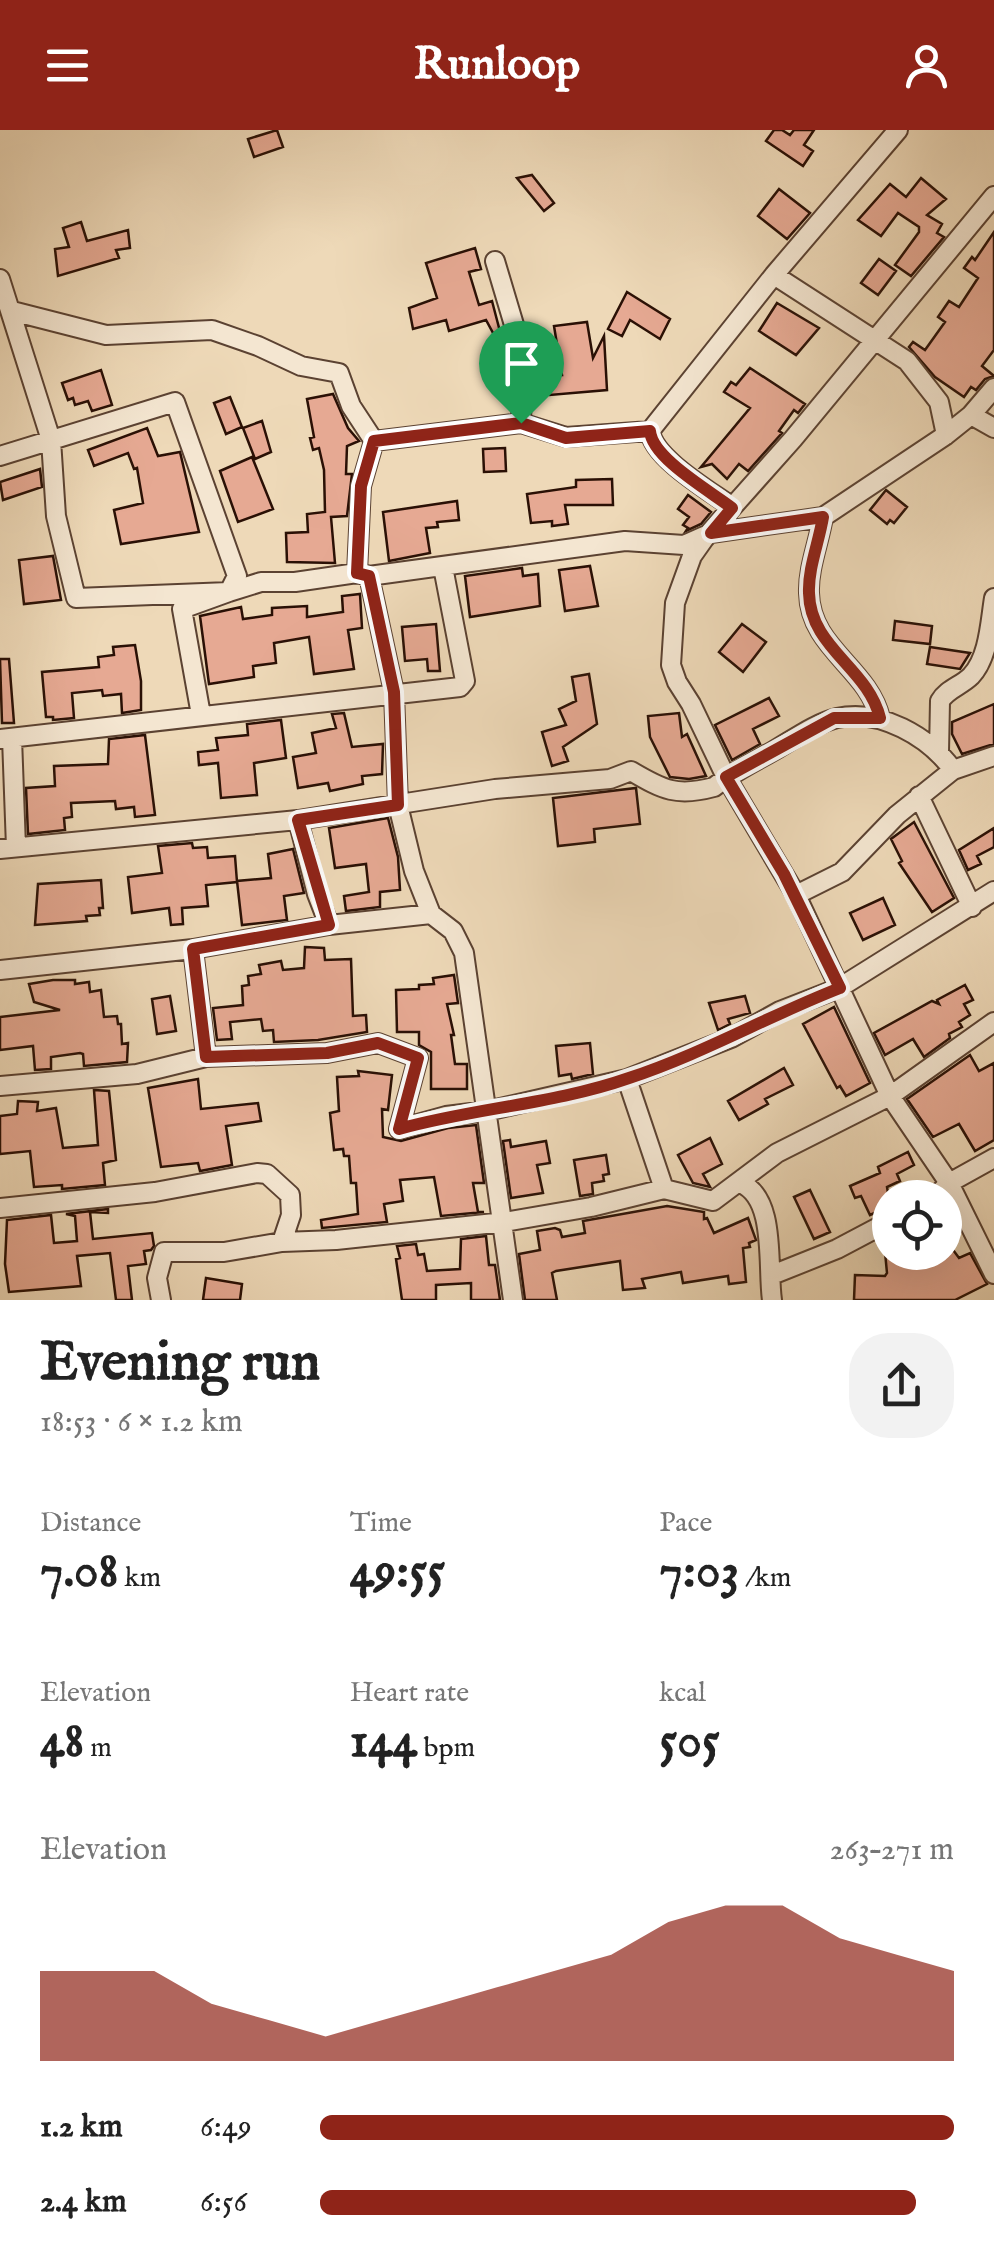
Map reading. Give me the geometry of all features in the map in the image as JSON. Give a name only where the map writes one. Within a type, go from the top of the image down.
[{"type":"street","points":[[732,508],[660,454],[651,441],[650,431],[774,275],[898,130]]},
{"type":"street","points":[[948,1180],[890,1096],[796,895],[726,777],[671,665],[675,603],[692,556],[994,196]]},
{"type":"street","points":[[495,261],[523,355],[521,423]]},
{"type":"street","points":[[774,275],[907,361],[939,402],[946,434]]},
{"type":"street","points":[[0,279],[51,440],[56,516],[76,598],[229,592]]},
{"type":"street","points":[[12,311],[106,335],[212,330],[301,366],[339,374],[351,406],[374,441],[361,486],[363,574],[394,692],[398,805],[414,871],[431,914],[453,932],[464,953],[514,1300]]},
{"type":"street","points":[[201,715],[182,609],[261,582],[443,567],[625,542],[684,545],[711,533],[823,517],[946,434],[971,415],[994,388]]},
{"type":"street","points":[[4,448],[51,440],[175,402],[237,576],[229,592]]},
{"type":"street","points":[[971,415],[994,428]]},
{"type":"street","points":[[374,441],[521,423],[566,438],[650,431]]},
{"type":"street","points":[[823,517],[808,592],[812,617],[824,642],[868,689],[880,718]]},
{"type":"street","points":[[443,567],[465,681],[460,686],[6,739],[8,848],[298,820],[495,789],[610,779],[631,771],[676,794],[714,787],[834,718],[880,718],[939,752],[952,770]]},
{"type":"street","points":[[939,752],[940,702],[974,673],[981,660],[994,598]]},
{"type":"street","points":[[796,895],[842,872],[874,836],[952,770],[994,756]]},
{"type":"street","points":[[919,796],[972,907]]},
{"type":"street","points":[[298,820],[329,925]]},
{"type":"street","points":[[0,1086],[137,1074],[206,1057],[327,1053],[378,1043],[418,1058],[399,1129],[628,1079],[840,988],[994,891]]},
{"type":"street","points":[[0,970],[193,949],[329,925],[431,914]]},
{"type":"street","points":[[193,949],[206,1057]]},
{"type":"street","points":[[162,1300],[157,1278],[164,1252],[224,1252],[282,1242],[504,1222],[592,1207],[664,1189],[713,1201],[777,1153],[890,1096],[994,1022]]},
{"type":"street","points":[[628,1079],[664,1189]]},
{"type":"street","points":[[955,1180],[994,1158]]},
{"type":"street","points":[[0,1208],[155,1192],[267,1174],[290,1195],[291,1215],[282,1242]]},
{"type":"street","points":[[740,1183],[756,1194],[767,1233],[772,1300]]},
{"type":"street","points":[[962,1208],[994,1274]]},
{"type":"street","points":[[772,1275],[836,1250],[872,1231]]},
{"type":"building","points":[[277,130],[283,147],[254,157],[248,139]]},
{"type":"building","points":[[774,130],[790,135],[794,130],[814,130],[804,145],[813,151],[803,166],[766,141]]},
{"type":"building","points":[[532,175],[554,203],[544,211],[517,178]]},
{"type":"building","points":[[921,178],[946,199],[927,215],[942,224],[937,233],[944,237],[911,276],[895,265],[919,227],[898,213],[881,236],[858,220],[890,184],[906,197]]},
{"type":"building","points":[[779,189],[810,213],[787,239],[758,216]]},
{"type":"building","points":[[81,222],[87,241],[128,230],[130,248],[116,250],[119,258],[58,276],[55,249],[69,247],[63,228]]},
{"type":"building","points":[[994,232],[994,350],[982,366],[994,376],[985,379],[976,390],[971,387],[964,397],[935,377],[909,347],[913,342],[925,350],[945,322],[938,317],[949,301],[959,307],[978,278],[964,268],[972,257],[975,260]]},
{"type":"building","points":[[475,248],[481,269],[469,272],[479,305],[492,301],[503,343],[499,344],[486,320],[449,331],[446,320],[413,329],[409,308],[437,298],[426,263]]},
{"type":"building","points":[[879,259],[896,271],[878,295],[861,283]]},
{"type":"building","points":[[627,292],[670,319],[660,339],[630,320],[622,336],[608,329]]},
{"type":"building","points":[[777,303],[819,328],[796,355],[759,331]]},
{"type":"building","points":[[587,322],[593,358],[604,336],[607,390],[550,395],[548,376],[562,375],[554,326]]},
{"type":"building","points":[[750,368],[805,404],[798,413],[794,410],[779,431],[782,433],[748,471],[739,464],[727,479],[712,464],[701,467],[750,408],[724,392]]},
{"type":"building","points":[[101,370],[112,405],[92,411],[88,401],[75,405],[73,398],[68,400],[62,383]]},
{"type":"building","points":[[333,394],[348,428],[359,441],[347,446],[346,474],[352,474],[347,516],[331,517],[335,563],[287,562],[286,533],[308,532],[307,514],[325,512],[324,470],[319,448],[313,450],[310,438],[314,437],[307,399]]},
{"type":"building","points":[[230,397],[242,427],[226,434],[214,403]]},
{"type":"building","points":[[262,421],[271,452],[255,459],[243,428]]},
{"type":"building","points":[[147,428],[158,456],[180,452],[199,532],[121,544],[114,510],[143,503],[137,468],[134,469],[128,453],[94,466],[88,450]]},
{"type":"building","points":[[505,448],[506,471],[484,472],[483,449]]},
{"type":"building","points":[[252,457],[273,509],[238,522],[220,471]]},
{"type":"building","points":[[40,469],[42,487],[3,500],[0,482]]},
{"type":"building","points":[[612,479],[613,505],[565,505],[568,524],[531,523],[527,494],[576,487],[576,480]]},
{"type":"building","points":[[886,490],[907,507],[894,523],[890,520],[887,524],[870,510]]},
{"type":"building","points":[[688,495],[711,512],[701,524],[686,531],[688,528],[683,525],[689,517],[678,509]]},
{"type":"building","points":[[457,501],[459,520],[437,522],[438,527],[426,528],[430,553],[389,561],[383,512]]},
{"type":"building","points":[[53,556],[61,600],[24,604],[19,560]]},
{"type":"building","points":[[590,566],[598,606],[565,611],[559,570]]},
{"type":"building","points":[[522,568],[523,576],[538,574],[540,606],[470,617],[465,576]]},
{"type":"building","points":[[360,594],[362,628],[348,630],[354,669],[314,674],[309,637],[274,643],[276,663],[253,666],[254,677],[209,684],[200,616],[241,607],[243,619],[272,615],[272,608],[307,606],[307,617],[343,612],[342,596]]},
{"type":"building","points":[[895,621],[932,626],[930,644],[893,640]]},
{"type":"building","points":[[436,624],[440,671],[428,671],[427,659],[405,661],[402,627]]},
{"type":"building","points":[[742,624],[766,642],[743,672],[719,652]]},
{"type":"building","points":[[135,645],[141,710],[122,713],[121,694],[103,696],[102,690],[72,693],[74,718],[46,717],[42,672],[99,667],[98,657],[114,655],[113,647]]},
{"type":"building","points":[[930,647],[970,653],[960,669],[927,664]]},
{"type":"building","points":[[0,659],[9,659],[14,723],[2,723]]},
{"type":"building","points":[[589,674],[597,724],[563,747],[568,761],[552,766],[542,732],[566,725],[559,709],[576,701],[572,677]]},
{"type":"building","points":[[769,698],[779,716],[753,729],[760,744],[732,760],[715,725]]},
{"type":"building","points":[[994,704],[994,744],[962,754],[952,734],[952,722]]},
{"type":"building","points":[[344,713],[352,747],[383,744],[382,774],[362,776],[363,784],[330,791],[328,783],[298,788],[293,757],[316,753],[312,733],[336,728],[332,714]]},
{"type":"building","points":[[679,713],[682,737],[687,734],[706,776],[670,777],[650,737],[648,716]]},
{"type":"building","points":[[281,720],[286,758],[254,763],[257,795],[221,798],[218,763],[199,765],[198,752],[218,750],[216,738],[248,735],[247,724]]},
{"type":"building","points":[[145,735],[155,815],[135,817],[134,807],[116,809],[115,801],[71,803],[72,817],[64,818],[65,830],[28,834],[26,788],[55,786],[54,766],[108,764],[109,739]]},
{"type":"building","points":[[636,788],[640,824],[594,829],[595,842],[558,846],[553,798]]},
{"type":"building","points":[[388,818],[398,857],[400,890],[380,892],[380,907],[346,911],[344,896],[369,892],[366,864],[335,868],[329,828]]},
{"type":"building","points":[[914,822],[954,898],[932,912],[899,863],[902,861],[891,839]]},
{"type":"building","points":[[994,828],[994,847],[977,856],[981,864],[968,870],[959,850]]},
{"type":"building","points":[[192,843],[193,848],[207,847],[208,858],[235,856],[237,882],[206,885],[208,906],[182,908],[183,924],[171,925],[169,908],[132,913],[128,877],[162,873],[158,846]]},
{"type":"building","points":[[293,849],[304,893],[284,896],[287,920],[242,925],[237,881],[271,878],[268,854]]},
{"type":"building","points":[[101,880],[100,915],[86,916],[87,921],[35,925],[38,884]]},
{"type":"building","points":[[883,898],[895,925],[863,940],[850,913]]},
{"type":"building","points":[[305,947],[324,948],[325,960],[351,959],[353,1016],[366,1015],[367,1032],[274,1042],[273,1030],[263,1031],[261,1019],[230,1022],[232,1039],[217,1040],[213,1008],[243,1005],[242,986],[249,985],[248,976],[261,974],[259,965],[281,961],[283,970],[304,968]]},
{"type":"building","points":[[454,975],[458,1003],[447,1004],[455,1064],[467,1064],[467,1089],[431,1089],[431,1052],[419,1045],[419,1032],[397,1032],[396,990],[419,989],[419,985],[434,984],[433,978]]},
{"type":"building","points":[[53,980],[89,982],[90,992],[101,990],[104,1017],[117,1016],[122,1044],[128,1043],[127,1062],[84,1066],[80,1053],[51,1057],[51,1069],[35,1070],[33,1046],[0,1050],[0,1017],[60,1010],[34,1002],[29,984]]},
{"type":"building","points":[[965,985],[973,1000],[964,1004],[970,1015],[959,1022],[962,1027],[949,1034],[950,1038],[924,1057],[913,1039],[885,1055],[874,1033],[932,1001],[939,1004],[937,1000]]},
{"type":"building","points":[[170,996],[176,1031],[157,1034],[152,999]]},
{"type":"building","points":[[745,996],[750,1013],[728,1019],[730,1024],[718,1030],[709,1003]]},
{"type":"building","points":[[834,1007],[870,1083],[846,1096],[840,1086],[837,1088],[803,1024]]},
{"type":"building","points":[[590,1043],[593,1074],[572,1079],[571,1074],[559,1076],[556,1046]]},
{"type":"building","points":[[970,1055],[979,1071],[994,1063],[994,1140],[975,1151],[959,1124],[933,1137],[907,1099]]},
{"type":"building","points":[[784,1068],[793,1085],[765,1099],[768,1104],[739,1120],[728,1101]]},
{"type":"building","points":[[358,1071],[392,1075],[388,1110],[382,1109],[383,1137],[401,1141],[476,1125],[484,1183],[473,1183],[478,1212],[484,1212],[441,1216],[434,1177],[400,1180],[403,1201],[384,1204],[387,1222],[322,1228],[321,1220],[358,1214],[349,1156],[344,1156],[343,1149],[334,1150],[330,1113],[339,1111],[337,1077],[359,1076]]},
{"type":"building","points":[[198,1079],[201,1109],[258,1103],[261,1121],[226,1126],[232,1165],[200,1171],[198,1163],[161,1167],[148,1088]]},
{"type":"building","points":[[94,1090],[109,1091],[116,1160],[103,1163],[105,1185],[34,1187],[30,1151],[0,1154],[0,1116],[17,1114],[18,1101],[38,1102],[37,1111],[56,1108],[63,1148],[98,1145]]},
{"type":"building","points":[[710,1138],[722,1164],[703,1174],[710,1187],[693,1183],[678,1155]]},
{"type":"building","points":[[510,1140],[511,1147],[546,1141],[550,1163],[537,1165],[543,1193],[511,1198],[503,1141]]},
{"type":"building","points":[[908,1152],[914,1165],[897,1174],[900,1180],[872,1180],[870,1215],[861,1196],[855,1198],[850,1186],[880,1173],[878,1167]]},
{"type":"building","points":[[606,1155],[609,1174],[603,1175],[604,1181],[592,1183],[593,1194],[580,1196],[574,1160]]},
{"type":"building","points":[[810,1190],[830,1232],[814,1239],[794,1197]]},
{"type":"building","points":[[667,1206],[704,1212],[704,1219],[707,1218],[714,1233],[748,1218],[756,1240],[743,1248],[746,1282],[729,1284],[728,1276],[683,1283],[681,1272],[642,1279],[645,1288],[623,1290],[620,1261],[556,1271],[552,1273],[557,1300],[525,1300],[519,1254],[540,1250],[537,1231],[555,1228],[562,1237],[585,1233],[583,1221]]},
{"type":"building","points":[[108,1209],[108,1213],[90,1212],[93,1239],[152,1233],[154,1246],[144,1251],[146,1264],[128,1266],[132,1300],[116,1300],[110,1253],[77,1256],[81,1286],[9,1292],[5,1264],[7,1220],[51,1215],[54,1243],[77,1241],[75,1216],[66,1214]]},
{"type":"building","points":[[486,1236],[489,1265],[495,1265],[500,1300],[471,1300],[471,1283],[436,1285],[436,1300],[402,1300],[397,1246],[416,1244],[418,1255],[424,1254],[427,1271],[460,1269],[461,1239]]},
{"type":"building","points":[[970,1253],[987,1284],[955,1300],[854,1300],[855,1275],[887,1273],[887,1270],[962,1270],[962,1257]]},
{"type":"building","points":[[206,1278],[242,1284],[240,1300],[203,1300]]},
{"type":"route","points":[[521,423],[566,438],[650,431],[651,441],[660,454],[732,508],[711,533],[823,517],[808,592],[812,617],[824,642],[868,689],[880,718],[834,718],[726,777],[796,895],[840,988],[628,1079],[399,1129],[418,1058],[378,1043],[327,1053],[206,1057],[193,949],[329,925],[298,820],[398,805],[394,692],[369,576],[357,573],[361,486],[374,441],[521,423]]}]
